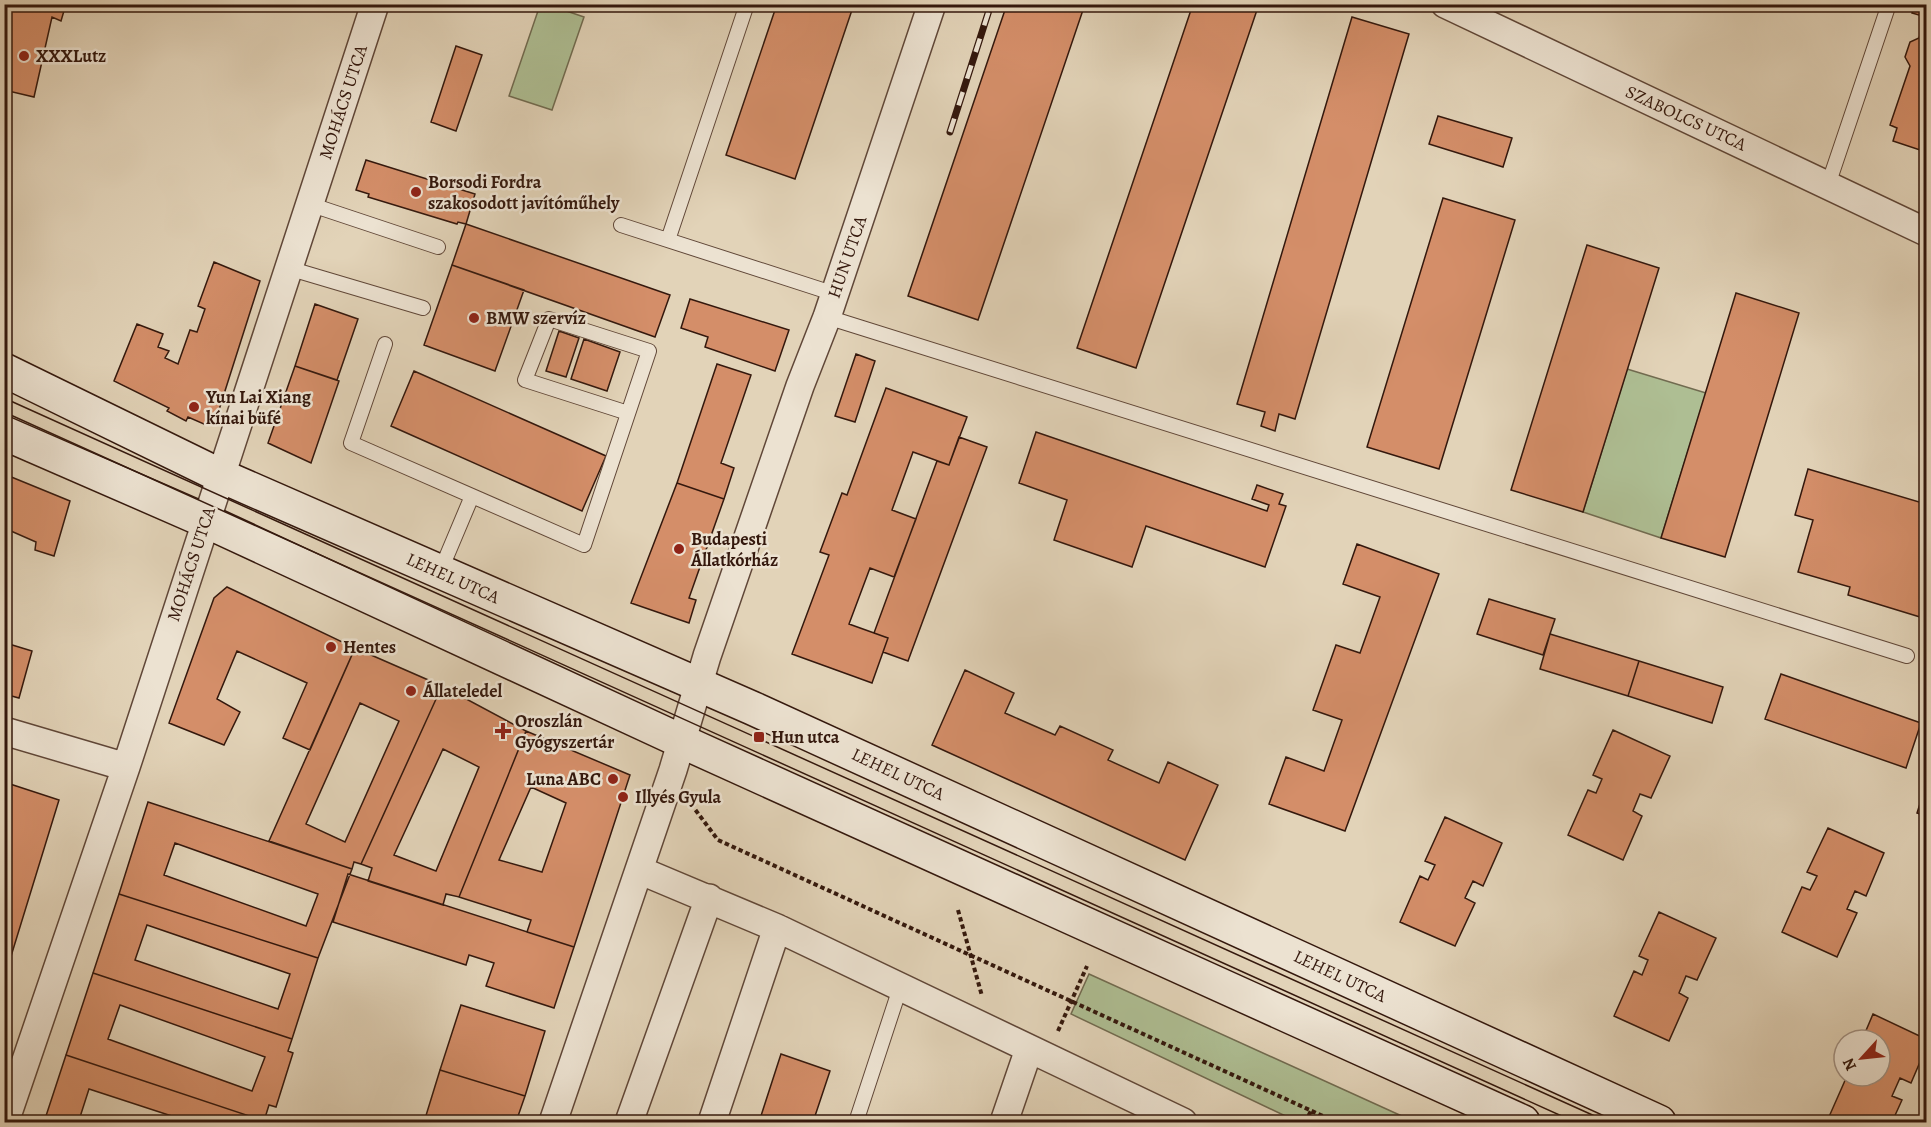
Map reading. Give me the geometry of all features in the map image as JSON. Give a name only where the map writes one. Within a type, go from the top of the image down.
[{"type":"main road","name":"LEHEL UTCA","points":[[4,370],[219,475],[698,685],[1659,1122]]},
{"type":"main road","points":[[4,433],[206,521],[681,741],[1523,1122]]},
{"type":"street","name":"MOHÁCS UTCA","points":[[4,1122],[126,767],[219,475],[375,4]]},
{"type":"street","name":"HUN UTCA","points":[[553,1122],[639,870],[698,685],[796,398],[831,306],[932,4]]},
{"type":"street","name":"SZABOLCS UTCA","points":[[1445,4],[1926,232]]},
{"type":"street","points":[[4,731],[126,767]]},
{"type":"street","points":[[639,870],[777,928],[1183,1122]]},
{"type":"street","points":[[629,1122],[709,898]]},
{"type":"street","points":[[712,1122],[777,928]]},
{"type":"street","points":[[1004,1122],[1038,1053]]},
{"type":"lane","points":[[668,240],[747,4]]},
{"type":"lane","points":[[1827,185],[1889,4]]},
{"type":"lane","points":[[309,204],[438,247]]},
{"type":"lane","points":[[621,225],[668,240],[831,306],[1907,656]]},
{"type":"lane","points":[[288,268],[423,308]]},
{"type":"lane","points":[[385,344],[351,443],[584,545],[649,351],[549,319],[525,380],[628,413]]},
{"type":"lane","points":[[440,573],[472,496]]},
{"type":"lane","points":[[856,1122],[900,988]]},
{"type":"path","points":[[690,804],[718,840],[1336,1122]]},
{"type":"path","points":[[958,910],[991,1031]]},
{"type":"path","points":[[1038,1053],[1071,1003],[1087,966]]},
{"type":"path","points":[[1305,1122],[1311,1111]]},
{"type":"green space","points":[[540,5],[549,5],[584,17],[552,110],[509,96]]},
{"type":"green space","points":[[1627,369],[1706,393],[1661,538],[1583,512]]},
{"type":"green space","points":[[1089,974],[1415,1122],[1298,1122],[1071,1014]]},
{"type":"building","name":"XXXLutz","points":[[4,4],[66,4],[61,21],[52,17],[34,97],[4,90]]},
{"type":"building","points":[[777,4],[854,4],[795,179],[726,155]]},
{"type":"building","points":[[1007,4],[1085,4],[978,320],[908,296]]},
{"type":"building","points":[[1193,4],[1259,4],[1136,368],[1077,348]]},
{"type":"building","points":[[1915,4],[1926,4],[1926,17],[1912,13]]},
{"type":"building","points":[[1352,17],[1409,34],[1295,419],[1279,414],[1275,431],[1261,426],[1265,412],[1237,404]]},
{"type":"building","points":[[1926,17],[1926,152],[1893,141],[1897,128],[1890,125],[1910,66],[1905,57],[1910,42],[1919,38]]},
{"type":"building","points":[[456,46],[482,55],[456,131],[431,122]]},
{"type":"building","points":[[1438,116],[1512,138],[1503,167],[1429,144]]},
{"type":"building","name":"Borsodi Fordra szakosodott javítóműhely","points":[[366,160],[475,194],[466,224],[458,222],[457,224],[368,197],[369,194],[356,190]]},
{"type":"building","points":[[1443,198],[1515,220],[1439,469],[1367,447]]},
{"type":"building","points":[[466,224],[670,295],[655,337],[452,265]]},
{"type":"building","points":[[1587,245],[1659,268],[1583,512],[1511,490]]},
{"type":"building","points":[[214,262],[260,281],[217,416],[206,425],[188,417],[186,421],[167,411],[169,408],[114,381],[137,324],[163,334],[158,347],[169,351],[165,358],[178,364],[190,330],[197,332],[205,309],[198,306]]},
{"type":"building","name":"BMW szervíz","points":[[452,265],[524,290],[495,371],[424,345]]},
{"type":"building","points":[[1736,293],[1799,313],[1725,557],[1661,538]]},
{"type":"building","points":[[690,299],[789,330],[775,371],[705,347],[708,337],[681,328]]},
{"type":"building","points":[[315,304],[358,319],[337,380],[295,366]]},
{"type":"building","points":[[559,331],[579,338],[566,377],[546,371]]},
{"type":"building","points":[[584,339],[620,352],[607,391],[571,379]]},
{"type":"building","points":[[856,354],[875,361],[855,422],[835,416]]},
{"type":"building","points":[[717,364],[751,375],[721,463],[734,468],[724,499],[677,483]]},
{"type":"building","points":[[295,366],[339,381],[311,463],[268,443]]},
{"type":"building","points":[[414,371],[606,456],[582,511],[391,426]]},
{"type":"building","points":[[886,388],[967,417],[949,465],[913,452],[892,510],[916,519],[894,577],[870,568],[849,624],[888,638],[872,683],[792,654],[829,555],[820,552],[842,493],[847,495]]},
{"type":"building","points":[[1036,432],[1267,511],[1269,505],[1252,499],[1257,485],[1283,494],[1279,504],[1286,506],[1265,567],[1146,526],[1132,567],[1054,540],[1067,500],[1019,483]]},
{"type":"building","points":[[959,437],[987,447],[908,661],[883,652],[888,638],[874,633],[937,461],[949,465]]},
{"type":"building","points":[[1808,469],[1926,504],[1926,594],[1920,617],[1848,595],[1850,587],[1798,572],[1813,520],[1795,515]]},
{"type":"building","points":[[4,474],[70,501],[54,556],[35,550],[36,542],[4,528]]},
{"type":"building","name":"Budapesti Állatkórház","points":[[677,483],[724,499],[689,598],[696,600],[689,623],[631,603]]},
{"type":"building","points":[[1357,544],[1439,574],[1345,831],[1269,804],[1286,757],[1324,771],[1342,720],[1313,710],[1336,645],[1360,653],[1380,597],[1343,584]]},
{"type":"building","points":[[227,587],[355,648],[310,750],[283,738],[307,683],[237,651],[217,699],[240,712],[224,745],[169,723],[214,598]]},
{"type":"building","points":[[1489,599],[1555,619],[1543,655],[1477,634]]},
{"type":"building","points":[[1550,634],[1639,661],[1628,696],[1540,669]]},
{"type":"building","points":[[9,644],[32,651],[19,698],[4,694],[4,654]]},
{"type":"building","points":[[355,648],[442,686],[361,864],[354,862],[352,869],[269,841]],"holes":[[[360,703],[399,721],[345,842],[306,824]]]},
{"type":"building","points":[[1639,661],[1723,687],[1712,723],[1628,696]]},
{"type":"building","points":[[965,670],[1014,693],[1005,713],[1055,735],[1060,726],[1113,750],[1108,760],[1159,783],[1168,762],[1218,785],[1185,860],[932,745]]},
{"type":"building","points":[[1781,674],[1921,723],[1906,768],[1765,719]]},
{"type":"building","points":[[442,686],[526,731],[459,897],[446,894],[443,905],[368,881],[372,868],[361,864]],"holes":[[[443,749],[479,767],[436,871],[394,855]]]},
{"type":"building","points":[[1613,730],[1670,756],[1651,798],[1640,794],[1633,811],[1642,816],[1623,860],[1568,835],[1588,790],[1596,793],[1602,779],[1593,775]]},
{"type":"building","points":[[526,731],[630,775],[574,947],[527,932],[531,920],[459,897]],"holes":[[[531,787],[566,803],[542,872],[499,860]]]},
{"type":"building","points":[[4,782],[59,800],[4,979],[4,835],[7,825],[4,824]]},
{"type":"building","points":[[1926,785],[1926,816],[1917,813]]},
{"type":"building","points":[[148,802],[352,869],[318,958],[119,894]],"holes":[[[175,843],[318,894],[306,926],[164,875]]]},
{"type":"building","points":[[1445,817],[1502,843],[1483,886],[1473,881],[1465,898],[1475,903],[1455,946],[1400,922],[1420,876],[1428,880],[1435,865],[1425,861]]},
{"type":"building","points":[[1828,828],[1884,853],[1866,896],[1855,891],[1847,909],[1857,913],[1837,957],[1782,932],[1802,887],[1810,890],[1817,876],[1807,872]]},
{"type":"building","points":[[348,874],[574,947],[554,1008],[486,986],[494,963],[469,955],[466,965],[333,922]]},
{"type":"building","points":[[119,894],[318,958],[292,1039],[93,973]],"holes":[[[147,925],[290,974],[278,1009],[135,960]]]},
{"type":"building","points":[[1659,912],[1716,938],[1697,980],[1686,976],[1679,993],[1688,998],[1669,1041],[1614,1016],[1634,971],[1642,975],[1648,960],[1639,956]]},
{"type":"building","points":[[93,973],[292,1039],[288,1051],[293,1053],[276,1107],[269,1105],[264,1121],[66,1055]],"holes":[[[120,1005],[265,1057],[252,1091],[108,1039]]]},
{"type":"building","points":[[461,1005],[545,1031],[525,1096],[440,1070]]},
{"type":"building","points":[[1873,1014],[1926,1039],[1926,1048],[1911,1083],[1900,1078],[1892,1096],[1902,1100],[1892,1122],[1835,1122],[1828,1119],[1842,1088],[1892,1088],[1892,1028],[1867,1028]]},
{"type":"building","points":[[781,1054],[830,1071],[813,1122],[759,1122]]},
{"type":"building","points":[[66,1055],[264,1121],[190,1122],[89,1089],[80,1117],[97,1122],[44,1122]]},
{"type":"building","points":[[440,1070],[525,1096],[516,1122],[424,1122]]},
{"type":"tram line","points":[[4,398],[1608,1122]]},
{"type":"tram line","points":[[4,412],[1575,1122]]},
{"type":"railway","points":[[950,132],[991,4]]},
{"type":"place","name":"XXXLutz","points":[[24,56]]},
{"type":"place","name":"Borsodi Fordra szakosodott javítóműhely","points":[[416,192]]},
{"type":"place","name":"BMW szervíz","points":[[474,318]]},
{"type":"place","name":"Yun Lai Xiang kínai büfé","points":[[194,407]]},
{"type":"place","name":"Budapesti Állatkórház","points":[[679,549]]},
{"type":"place","name":"Hentes","points":[[331,647]]},
{"type":"place","name":"Állateledel","points":[[411,691]]},
{"type":"place","name":"Oroszlán Gyógyszertár","points":[[503,731]]},
{"type":"place","name":"Hun utca","points":[[759,737]]},
{"type":"place","name":"Luna ABC","points":[[613,779]]},
{"type":"place","name":"Illyés Gyula","points":[[623,797]]}]
